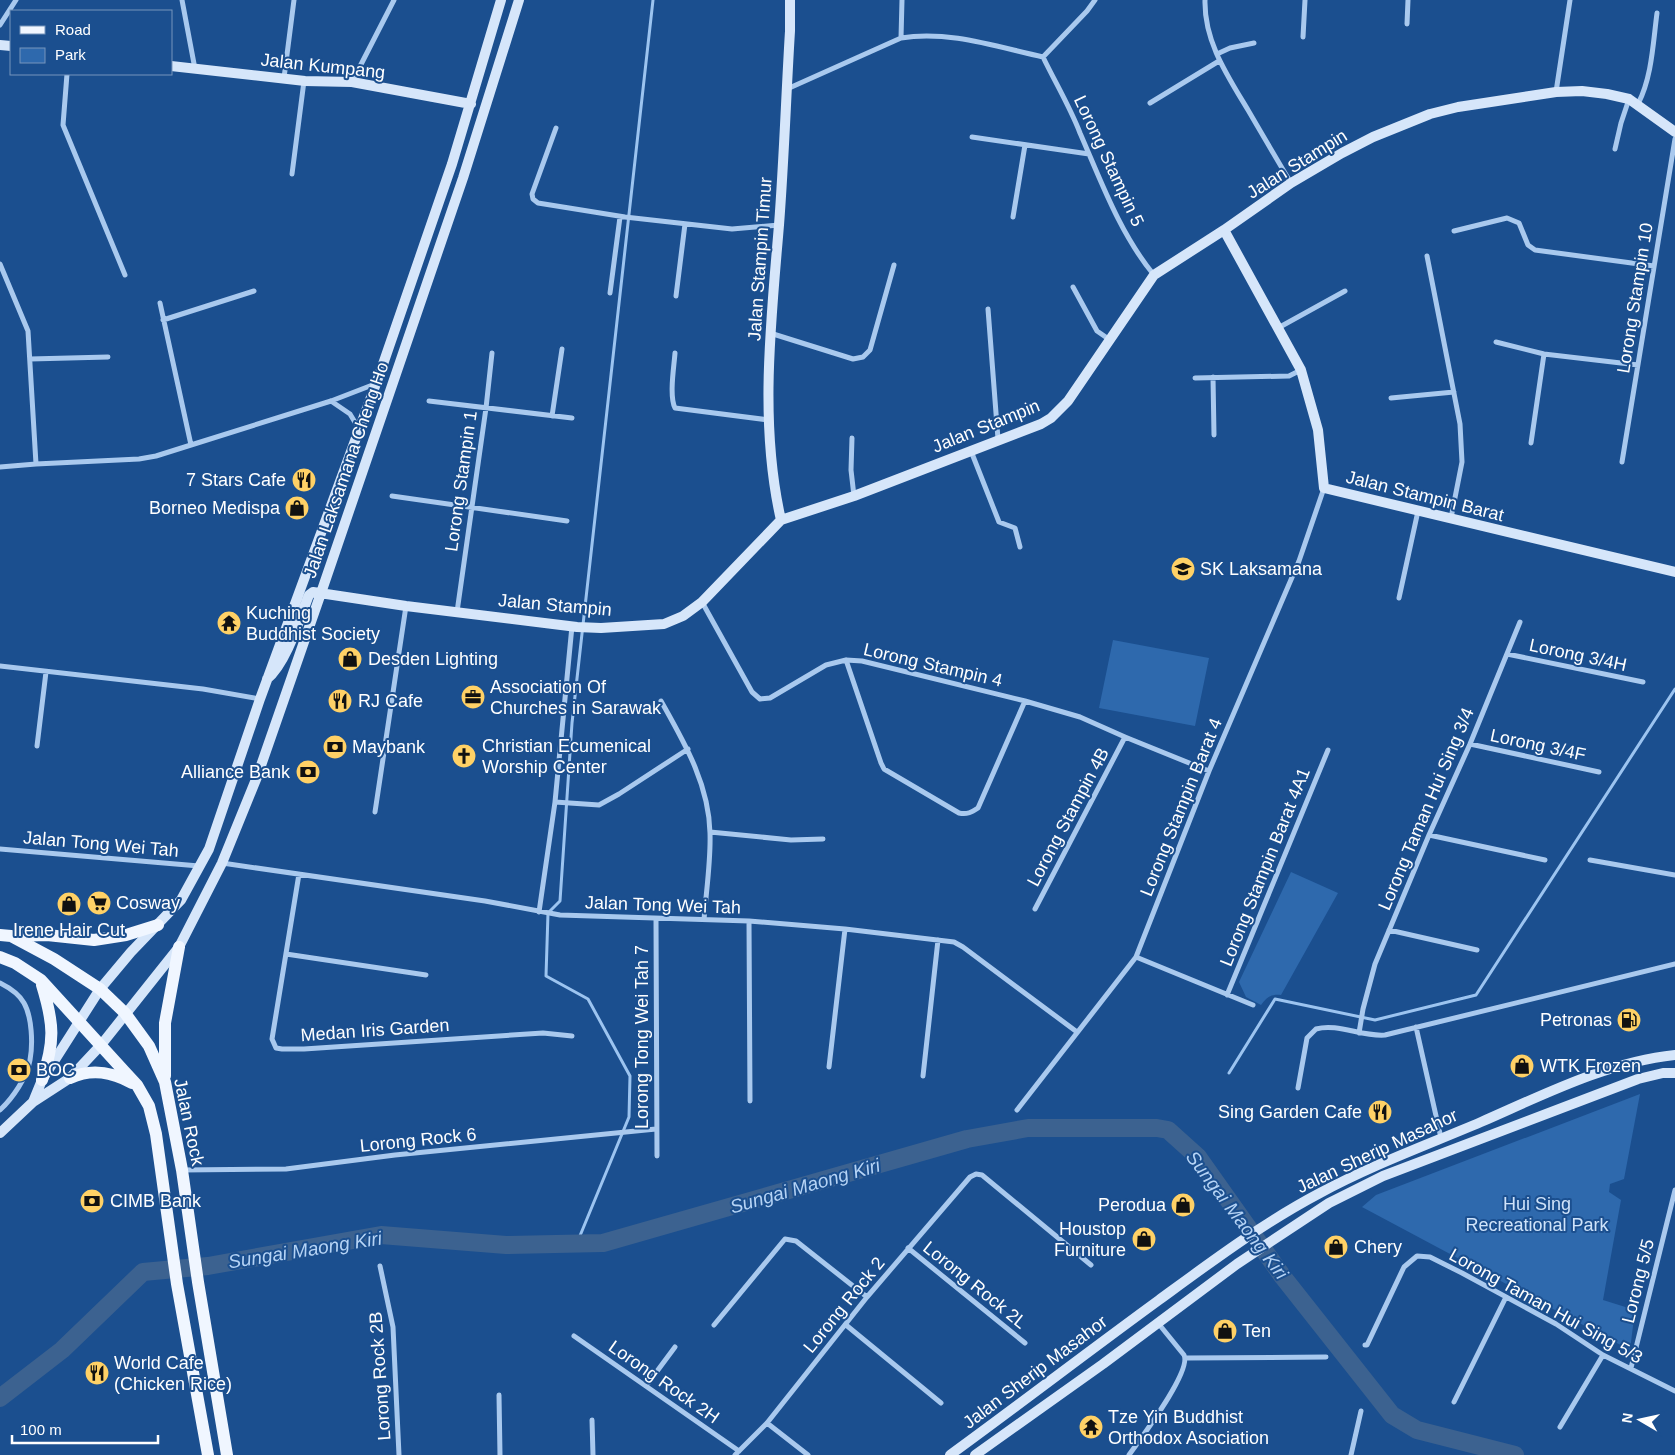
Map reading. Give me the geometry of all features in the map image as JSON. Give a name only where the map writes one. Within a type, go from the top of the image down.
[{"type":"main road","name":"Jalan Laksamana Cheng Ho","points":[[33,1102],[42,1080],[100,989],[131,952],[181,900],[209,849],[267,679],[376,383],[452,164],[501,0]]},
{"type":"main road","name":"Jalan Laksamana Cheng Ho","points":[[33,1102],[70,1078],[101,1044],[179,947],[222,863],[257,777],[321,593],[463,178],[519,0]]},
{"type":"main road","name":"Jalan Stampin Timur","points":[[781,520],[775,494],[769,420],[770,333],[779,225],[790,0]]},
{"type":"main road","name":"Jalan Kumpang","points":[[172,66],[304,81],[352,82],[471,104]]},
{"type":"main road","name":"Jalan Stampin","points":[[321,593],[406,606],[574,627],[601,628],[664,624],[683,616],[702,602],[781,520],[854,496],[1041,424],[1060,411],[1154,275],[1224,230],[1291,183],[1365,141],[1430,114],[1458,107],[1556,92],[1582,91],[1608,94],[1633,102],[1675,132]]},
{"type":"main road","name":"Jalan Stampin Barat","points":[[1224,230],[1301,370],[1318,430],[1324,488],[1675,572]]},
{"type":"main road","points":[[267,679],[281,662],[309,595],[314,592],[321,593]]},
{"type":"main road","points":[[6,936],[47,935],[94,940],[126,935],[158,925]]},
{"type":"main road","name":"Jalan Rock","points":[[6,936],[54,959],[100,989],[125,1013],[149,1046],[165,1082],[182,1170],[198,1282],[227,1455]]},
{"type":"main road","points":[[165,1082],[165,1023],[179,947]]},
{"type":"main road","name":"Jalan Rock","points":[[0,957],[15,963],[41,980],[137,1085],[149,1106],[156,1134],[171,1247],[208,1455]]},
{"type":"main road","points":[[41,980],[50,1011],[52,1040],[49,1059],[42,1080]]},
{"type":"main road","name":"Jalan Sherip Masahor","points":[[950,1455],[1227,1250],[1278,1217],[1344,1181],[1411,1149],[1481,1122],[1540,1095],[1633,1063],[1675,1055]]},
{"type":"main road","points":[[70,1078],[83,1072],[97,1072],[120,1076],[137,1085]]},
{"type":"main road","name":"Jalan Sherip Masahor","points":[[975,1455],[1237,1264],[1329,1203],[1383,1176],[1638,1079],[1663,1073],[1675,1073]]},
{"type":"main road","points":[[0,1133],[33,1102]]},
{"type":"street","points":[[0,25],[16,0]]},
{"type":"street","points":[[182,0],[196,69]]},
{"type":"street","points":[[284,78],[294,0]]},
{"type":"street","points":[[352,82],[394,0]]},
{"type":"street","points":[[901,38],[902,0]]},
{"type":"street","points":[[787,89],[901,38],[920,35],[966,40],[1043,57],[1087,11],[1095,0]]},
{"type":"street","points":[[1205,0],[1206,22],[1219,61],[1291,183]]},
{"type":"street","points":[[1303,37],[1305,0]]},
{"type":"street","points":[[1407,24],[1408,0]]},
{"type":"street","points":[[1556,92],[1570,0]]},
{"type":"street","points":[[1615,149],[1621,123],[1633,102],[1644,89],[1657,13]]},
{"type":"street","points":[[1217,54],[1234,47],[1254,43]]},
{"type":"street","name":"Lorong Stampin 5","points":[[1043,57],[1080,131],[1102,187],[1141,259],[1154,275]]},
{"type":"street","points":[[1150,103],[1219,61]]},
{"type":"street","points":[[67,75],[64,125],[125,274]]},
{"type":"street","points":[[292,174],[304,81]]},
{"type":"street","points":[[556,128],[532,194],[533,199],[538,203],[622,217],[732,229],[779,225]]},
{"type":"street","points":[[972,137],[1089,154]]},
{"type":"street","name":"Lorong Stampin 10","points":[[1622,462],[1675,139]]},
{"type":"street","points":[[1013,216],[1025,145]]},
{"type":"street","points":[[610,293],[622,217]]},
{"type":"street","points":[[1454,231],[1508,218],[1519,222],[1528,245],[1535,250],[1654,266]]},
{"type":"street","points":[[676,296],[685,224]]},
{"type":"street","points":[[1427,256],[1460,424],[1462,462],[1451,519]]},
{"type":"street","points":[[0,264],[28,331],[36,464]]},
{"type":"street","points":[[770,333],[853,360],[863,357],[870,350],[894,266]]},
{"type":"street","points":[[1073,287],[1097,331],[1110,340]]},
{"type":"street","points":[[163,320],[254,291]]},
{"type":"street","points":[[1278,328],[1345,291]]},
{"type":"street","points":[[160,302],[191,445]]},
{"type":"street","points":[[988,309],[998,440]]},
{"type":"street","points":[[1496,342],[1544,354],[1638,366]]},
{"type":"street","points":[[552,416],[562,349]]},
{"type":"street","name":"Lorong Stampin 1","points":[[456,612],[486,408],[492,353]]},
{"type":"street","points":[[675,353],[673,404],[675,408],[769,420]]},
{"type":"street","points":[[1531,443],[1544,354]]},
{"type":"street","points":[[30,359],[108,357]]},
{"type":"street","points":[[1195,378],[1289,376],[1301,370]]},
{"type":"street","points":[[1213,377],[1214,435]]},
{"type":"street","points":[[0,467],[139,459],[156,456],[331,401],[376,383]]},
{"type":"street","points":[[1391,398],[1454,392]]},
{"type":"street","points":[[331,401],[350,414],[359,430]]},
{"type":"street","points":[[429,401],[572,418]]},
{"type":"street","points":[[852,438],[851,470],[854,496]]},
{"type":"street","points":[[971,451],[999,522],[1015,528],[1020,547]]},
{"type":"street","name":"Lorong Stampin Barat 4","points":[[1017,1110],[1136,957],[1209,771],[1299,561],[1324,488]]},
{"type":"street","points":[[392,496],[567,521]]},
{"type":"street","points":[[1399,598],[1418,511]]},
{"type":"street","name":"Lorong Stampin 4","points":[[702,602],[752,692],[760,699],[770,698],[826,665],[846,660],[862,661],[1025,701],[1080,717],[1209,771]]},
{"type":"street","points":[[375,812],[406,606]]},
{"type":"street","name":"Lorong Taman Hui Sing 3/4","points":[[1360,1030],[1363,1009],[1375,964],[1388,930],[1470,744],[1520,622]]},
{"type":"street","points":[[539,912],[555,802],[574,627]]},
{"type":"street","name":"Lorong 3/4H","points":[[1507,654],[1643,682]]},
{"type":"street","points":[[846,660],[884,769],[964,814],[973,812],[978,808],[1025,701]]},
{"type":"street","points":[[0,666],[203,689],[260,699]]},
{"type":"street","points":[[37,746],[46,672]]},
{"type":"street","points":[[661,701],[688,749],[704,792],[710,832],[704,920]]},
{"type":"street","name":"Lorong Stampin 4B","points":[[1035,909],[1125,737]]},
{"type":"street","name":"Lorong 3/4F","points":[[1470,744],[1599,772]]},
{"type":"street","points":[[555,802],[599,804],[688,749]]},
{"type":"street","name":"Lorong Stampin Barat 4A1","points":[[1227,995],[1328,750]]},
{"type":"street","points":[[710,832],[791,840],[823,839]]},
{"type":"street","points":[[1429,835],[1545,860]]},
{"type":"street","name":"Jalan Tong Wei Tah","points":[[0,849],[200,866]]},
{"type":"street","points":[[1590,860],[1675,875]]},
{"type":"street","name":"Jalan Tong Wei Tah","points":[[222,863],[560,915],[749,922],[845,929],[954,942],[964,947],[1077,1032]]},
{"type":"street","name":"Medan Iris Garden","points":[[299,874],[272,1040],[276,1048],[304,1049],[543,1033],[572,1036]]},
{"type":"street","name":"Lorong Tong Wei Tah 7","points":[[656,919],[657,1156]]},
{"type":"street","points":[[749,922],[750,1101]]},
{"type":"street","points":[[829,1067],[845,929]]},
{"type":"street","points":[[1388,930],[1477,950]]},
{"type":"street","points":[[923,1076],[938,940]]},
{"type":"street","points":[[286,954],[426,974]]},
{"type":"street","points":[[1136,957],[1253,1005]]},
{"type":"street","points":[[1298,1088],[1307,1038],[1316,1028],[1360,1030],[1380,1035],[1675,964]]},
{"type":"street","points":[[0,983],[8,986],[23,1002],[31,1029],[30,1060],[23,1078],[8,1103],[0,1110]]},
{"type":"street","points":[[1416,1027],[1441,1138]]},
{"type":"street","name":"Lorong Rock 6","points":[[182,1170],[286,1169],[395,1155],[656,1129]]},
{"type":"street","name":"Lorong Rock 2","points":[[737,1453],[767,1423],[867,1297],[970,1177],[976,1174],[982,1175],[1091,1265]]},
{"type":"street","name":"Lorong 5/5","points":[[1631,1368],[1675,1190]]},
{"type":"street","points":[[714,1325],[785,1239],[796,1241],[867,1297]]},
{"type":"street","name":"Lorong Rock 2L","points":[[908,1248],[1025,1343]]},
{"type":"street","name":"Lorong Taman Hui Sing 5/3","points":[[1365,1345],[1369,1342],[1404,1267],[1417,1256],[1430,1257],[1556,1324],[1603,1355],[1675,1391]]},
{"type":"street","name":"Lorong Rock 2B","points":[[380,1266],[394,1327],[399,1455]]},
{"type":"street","points":[[1454,1402],[1506,1297]]},
{"type":"street","points":[[1158,1323],[1186,1358]]},
{"type":"street","points":[[846,1325],[941,1403]]},
{"type":"street","name":"Lorong Rock 2H","points":[[574,1336],[737,1453]]},
{"type":"street","points":[[646,1386],[674,1347]]},
{"type":"street","points":[[1560,1427],[1603,1355]]},
{"type":"street","points":[[1186,1358],[1326,1357]]},
{"type":"street","points":[[1129,1455],[1170,1395],[1182,1373],[1186,1358]]},
{"type":"street","points":[[499,1395],[500,1455]]},
{"type":"street","points":[[1351,1455],[1361,1411]]},
{"type":"street","points":[[592,1420],[593,1455]]},
{"type":"street","points":[[767,1423],[808,1455]]},
{"type":"green space","points":[[1113,640],[1209,658],[1195,726],[1099,708]]},
{"type":"green space","points":[[1291,872],[1338,893],[1281,995],[1270,997],[1261,1005],[1246,997],[1239,982]]},
{"type":"green space","name":"Hui Sing Recreational Park","points":[[1640,1094],[1624,1179],[1610,1184],[1609,1192],[1621,1200],[1603,1300],[1635,1310],[1630,1350],[1362,1207],[1376,1195]]},
{"type":"waterway","points":[[577,1243],[629,1117],[630,1076],[588,999],[546,976],[548,913],[560,901],[572,723],[653,0]]},
{"type":"waterway","points":[[1229,1073],[1275,999],[1375,1020],[1476,995],[1675,689]]},
{"type":"waterway","name":"Sungai Maong Kiri","points":[[0,1398],[62,1350],[143,1272],[208,1266],[381,1235],[506,1245],[603,1243],[967,1139],[1028,1128],[1157,1128],[1168,1130],[1198,1157],[1283,1277],[1392,1415],[1417,1430],[1515,1455]]},
{"type":"place","name":"7 Stars Cafe","points":[[304,480]]},
{"type":"place","name":"Borneo Medispa","points":[[297,508]]},
{"type":"place","name":"SK Laksamana","points":[[1183,569]]},
{"type":"place","name":"Kuching Buddhist Society","points":[[229,623]]},
{"type":"place","name":"Desden Lighting","points":[[350,659]]},
{"type":"place","name":"Association Of Churches in Sarawak","points":[[473,697]]},
{"type":"place","name":"RJ Cafe","points":[[340,701]]},
{"type":"place","name":"Maybank","points":[[335,747]]},
{"type":"place","name":"Christian Ecumenical Worship Center","points":[[464,756]]},
{"type":"place","name":"Alliance Bank","points":[[308,772]]},
{"type":"place","name":"Cosway","points":[[99,903]]},
{"type":"place","name":"Irene Hair Cut","points":[[69,904]]},
{"type":"place","name":"Petronas","points":[[1629,1020]]},
{"type":"place","name":"WTK Frozen","points":[[1522,1066]]},
{"type":"place","name":"BOC","points":[[19,1070]]},
{"type":"place","name":"Sing Garden Cafe","points":[[1380,1112]]},
{"type":"place","name":"CIMB Bank","points":[[92,1201]]},
{"type":"place","name":"Perodua","points":[[1183,1205]]},
{"type":"place","name":"Houstop Furniture","points":[[1144,1239]]},
{"type":"place","name":"Chery","points":[[1336,1247]]},
{"type":"place","name":"Ten","points":[[1225,1331]]},
{"type":"place","name":"World Cafe (Chicken Rice)","points":[[97,1373]]},
{"type":"place","name":"Tze Yin Buddhist Orthodox Asociation","points":[[1091,1427]]}]
